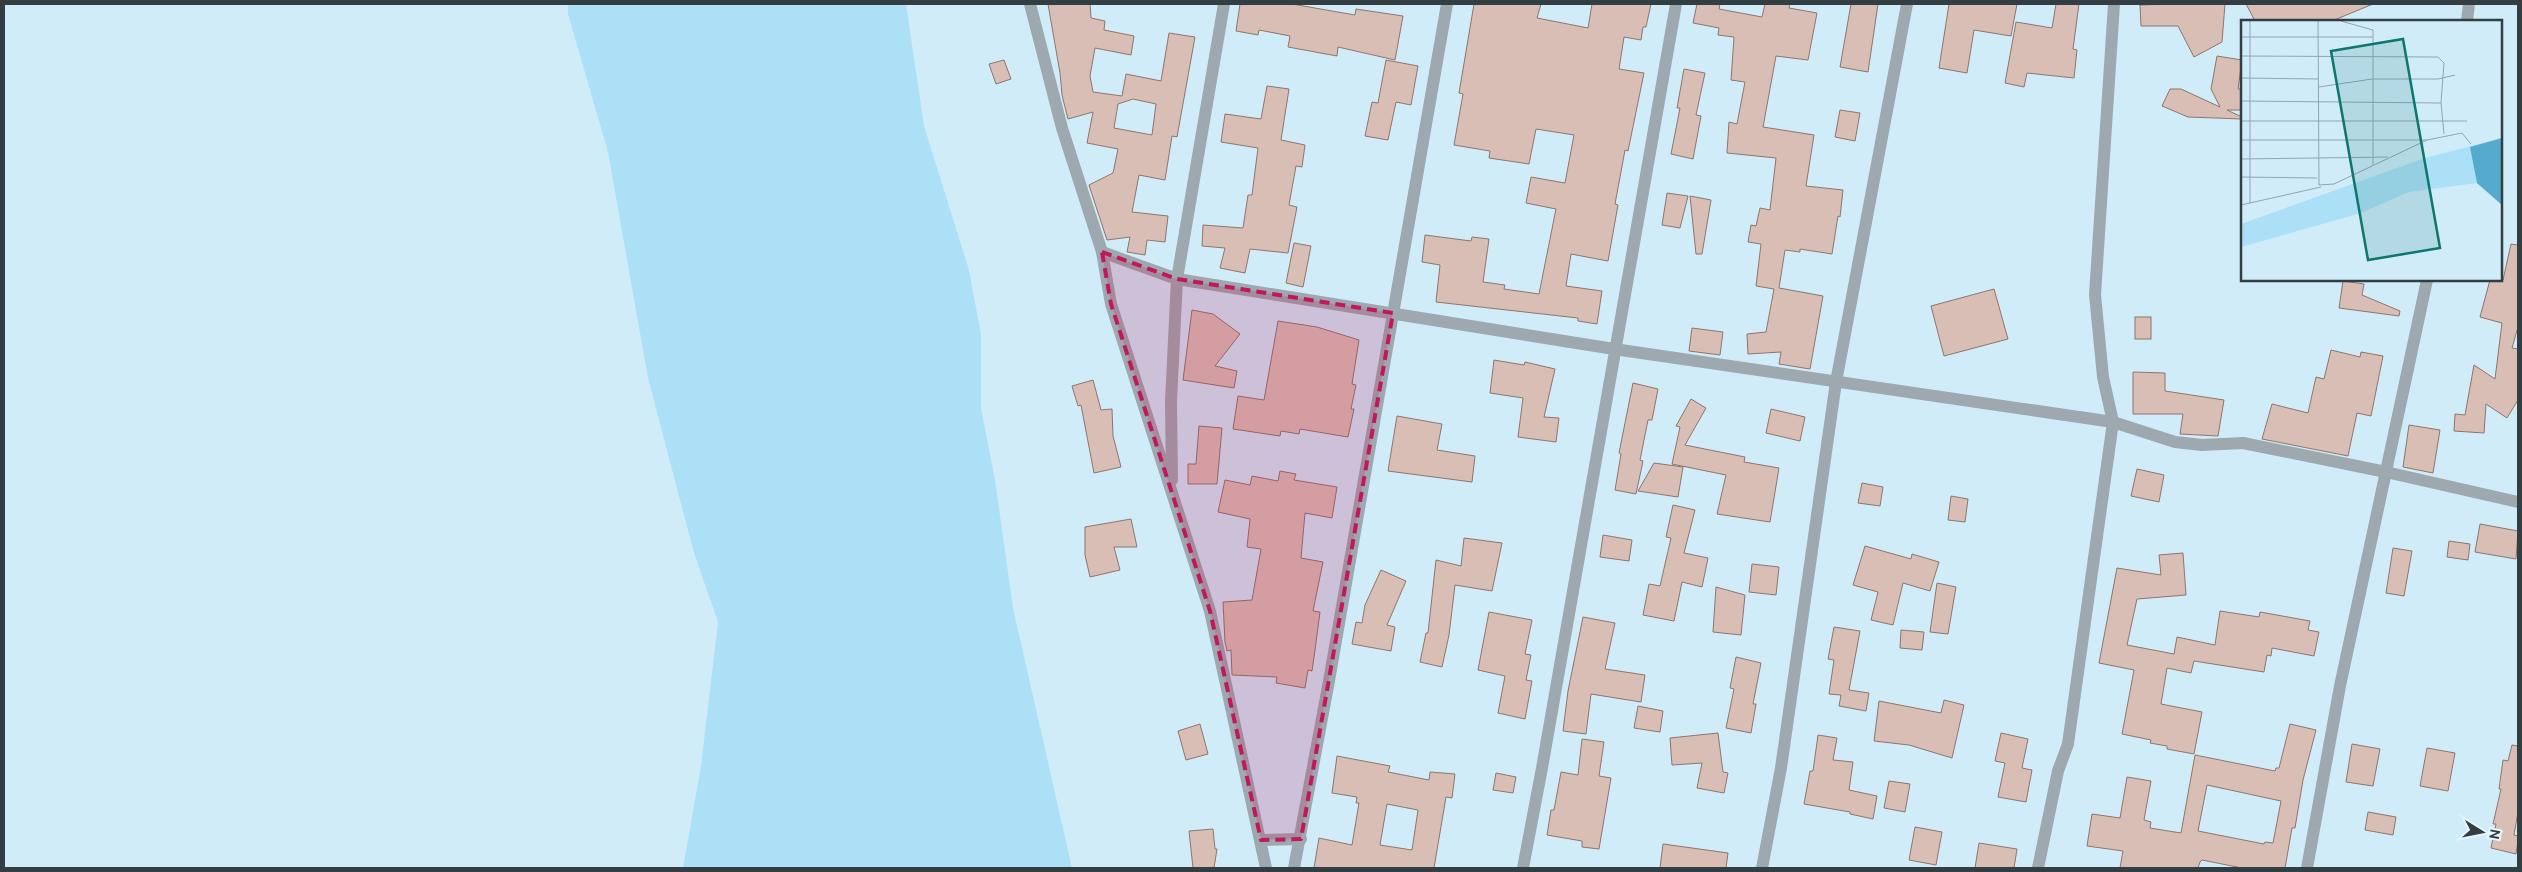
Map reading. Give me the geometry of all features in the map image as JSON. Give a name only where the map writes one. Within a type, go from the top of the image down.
[{"type":"street","points":[[1030,4],[1062,128],[1102,252],[1111,304],[1210,611],[1266,868]]},
{"type":"street","points":[[1172,493],[1171,401],[1177,279],[1224,4]]},
{"type":"street","points":[[1294,868],[1301,839],[1447,4]]},
{"type":"street","points":[[1522,868],[1542,768],[1676,4]]},
{"type":"street","points":[[1762,868],[1781,768],[1836,382],[1907,4]]},
{"type":"street","points":[[2038,868],[2058,771],[2068,744],[2113,422],[2103,377],[2095,295],[2114,4]]},
{"type":"street","points":[[2467,20],[2469,4]]},
{"type":"street","points":[[1102,252],[1177,279],[1614,349],[2113,422],[2175,442],[2202,445],[2243,444],[2386,472],[2518,502]]},
{"type":"street","points":[[2307,868],[2340,686],[2427,281]]},
{"type":"street","points":[[1261,840],[1301,839]]},
{"type":"highlighted area","points":[[1102,252],[1177,279],[1393,313],[1301,839],[1261,840],[1210,611],[1111,304]]},
{"type":"shaded area","points":[[568,4],[906,4],[924,126],[969,270],[981,335],[981,408],[995,480],[1013,608],[1072,868],[683,868],[701,766],[718,622],[694,553],[648,378],[608,152],[568,14]]},
{"type":"building","points":[[1048,4],[1090,4],[1091,18],[1105,21],[1104,30],[1134,36],[1131,55],[1095,48],[1090,76],[1093,92],[1122,96],[1126,74],[1161,81],[1169,33],[1195,37],[1177,137],[1172,136],[1165,180],[1139,175],[1132,212],[1168,216],[1165,242],[1147,240],[1145,255],[1127,252],[1130,237],[1107,240],[1089,185],[1113,173],[1118,149],[1087,143],[1093,112],[1068,119],[1062,95]],"holes":[[[1133,99],[1156,104],[1152,135],[1114,128],[1118,104]]]},
{"type":"building","points":[[1240,4],[1292,4],[1355,15],[1356,9],[1403,16],[1395,60],[1338,47],[1337,56],[1288,47],[1290,36],[1259,30],[1258,35],[1236,31]]},
{"type":"building","points":[[1474,4],[1541,4],[1537,18],[1588,28],[1592,4],[1651,4],[1646,27],[1643,27],[1641,40],[1624,37],[1619,69],[1644,73],[1628,151],[1625,150],[1615,204],[1618,205],[1608,261],[1571,254],[1566,286],[1602,291],[1597,324],[1578,321],[1578,318],[1436,302],[1440,265],[1422,262],[1425,235],[1471,241],[1472,237],[1489,239],[1483,282],[1505,285],[1504,289],[1539,294],[1556,209],[1526,203],[1531,177],[1565,183],[1574,135],[1536,129],[1529,164],[1489,158],[1490,151],[1454,145],[1463,94],[1459,93]]},
{"type":"building","points":[[1697,4],[1720,4],[1719,9],[1762,17],[1765,4],[1790,4],[1789,8],[1817,13],[1808,60],[1776,56],[1763,127],[1814,135],[1806,186],[1843,190],[1840,217],[1838,216],[1832,254],[1800,249],[1800,252],[1785,250],[1779,288],[1823,296],[1810,369],[1779,364],[1781,352],[1748,354],[1747,334],[1766,332],[1774,289],[1756,286],[1761,244],[1748,242],[1751,225],[1756,226],[1760,208],[1770,210],[1776,158],[1727,153],[1729,122],[1737,124],[1745,82],[1731,80],[1734,37],[1718,35],[1719,28],[1693,23]]},
{"type":"building","points":[[1851,4],[1878,4],[1868,72],[1840,67]]},
{"type":"building","points":[[1949,4],[2017,4],[2011,36],[1974,30],[1967,73],[1939,68]]},
{"type":"building","points":[[2056,4],[2079,4],[2073,49],[2077,50],[2074,78],[2027,73],[2024,87],[2005,83],[2016,22],[2052,28]]},
{"type":"building","points":[[2225,4],[2222,42],[2194,57],[2178,26],[2141,26],[2140,5]]},
{"type":"building","points":[[2246,4],[2373,4],[2334,20],[2254,20]]},
{"type":"building","points":[[2217,56],[2241,60],[2238,89],[2241,89],[2241,110],[2227,110],[2241,117],[2241,119],[2188,117],[2162,106],[2170,89],[2181,89],[2220,107],[2211,89]]},
{"type":"building","points":[[1004,60],[1011,79],[996,84],[989,64]]},
{"type":"building","points":[[1386,60],[1418,66],[1411,105],[1396,102],[1388,140],[1365,136],[1372,102],[1378,103]]},
{"type":"building","points":[[1684,69],[1705,73],[1696,115],[1701,116],[1693,159],[1671,154],[1680,108],[1677,108]]},
{"type":"building","points":[[1267,86],[1289,89],[1281,140],[1305,145],[1302,167],[1296,166],[1289,205],[1297,207],[1288,253],[1250,249],[1245,273],[1220,268],[1225,248],[1202,246],[1203,225],[1243,228],[1248,195],[1252,195],[1258,148],[1221,142],[1225,114],[1261,119]]},
{"type":"building","points":[[1840,110],[1860,113],[1855,141],[1835,137]]},
{"type":"building","points":[[1667,193],[1688,196],[1680,228],[1662,225]]},
{"type":"building","points":[[1690,196],[1711,200],[1702,254],[1696,254]]},
{"type":"building","points":[[1294,243],[1311,246],[1303,287],[1286,283]]},
{"type":"building","points":[[2511,244],[2518,245],[2518,327],[2512,348],[2518,349],[2518,400],[2507,418],[2486,404],[2484,433],[2454,431],[2455,414],[2465,415],[2474,365],[2495,379],[2502,323],[2480,317],[2490,281],[2503,280]]},
{"type":"building","points":[[2343,281],[2364,284],[2362,295],[2400,311],[2399,316],[2339,308]]},
{"type":"building","points":[[1994,289],[2008,339],[1944,356],[1931,306]]},
{"type":"building","points":[[1192,310],[1213,314],[1240,334],[1215,366],[1237,371],[1234,388],[1183,380]]},
{"type":"building","points":[[2135,317],[2151,317],[2151,339],[2135,339]]},
{"type":"building","points":[[1278,321],[1317,327],[1359,340],[1352,384],[1356,385],[1351,409],[1354,409],[1348,437],[1300,429],[1299,434],[1281,431],[1280,436],[1233,429],[1238,396],[1264,400]]},
{"type":"building","points":[[1692,328],[1723,332],[1720,355],[1689,351]]},
{"type":"building","points":[[2331,350],[2360,357],[2361,352],[2383,356],[2371,416],[2357,413],[2348,456],[2262,439],[2272,404],[2308,413],[2316,377],[2324,379]]},
{"type":"building","points":[[1494,360],[1524,365],[1525,362],[1555,369],[1544,417],[1559,418],[1556,442],[1518,437],[1523,398],[1490,393]]},
{"type":"building","points":[[2133,372],[2165,373],[2165,391],[2224,400],[2218,436],[2180,434],[2183,414],[2133,414]]},
{"type":"building","points":[[1093,380],[1101,410],[1112,409],[1113,436],[1121,467],[1094,473],[1081,405],[1078,406],[1072,386]]},
{"type":"building","points":[[1633,383],[1658,389],[1652,420],[1648,420],[1640,460],[1643,461],[1636,494],[1615,490],[1621,454],[1619,453]]},
{"type":"building","points":[[1691,399],[1706,408],[1685,445],[1745,457],[1744,462],[1779,468],[1770,522],[1717,514],[1726,475],[1672,464],[1680,427],[1676,426]]},
{"type":"building","points":[[1771,409],[1805,417],[1800,441],[1766,433]]},
{"type":"building","points":[[1397,416],[1442,424],[1437,450],[1475,456],[1472,482],[1388,471]]},
{"type":"building","points":[[2409,425],[2440,430],[2433,473],[2403,467]]},
{"type":"building","points":[[1199,426],[1222,428],[1217,484],[1188,484],[1188,464],[1196,464]]},
{"type":"building","points":[[1654,463],[1683,467],[1678,497],[1638,491]]},
{"type":"building","points":[[2137,469],[2164,475],[2159,502],[2131,496]]},
{"type":"building","points":[[1280,471],[1296,474],[1294,480],[1337,487],[1332,518],[1305,513],[1301,558],[1323,562],[1313,611],[1320,612],[1312,671],[1308,670],[1305,688],[1276,683],[1277,677],[1232,675],[1231,650],[1227,651],[1225,642],[1223,602],[1252,600],[1261,549],[1247,547],[1250,519],[1218,512],[1225,480],[1250,485],[1252,476],[1278,481]]},
{"type":"building","points":[[1862,483],[1883,487],[1880,506],[1858,503]]},
{"type":"building","points":[[1951,496],[1968,499],[1965,522],[1948,520]]},
{"type":"building","points":[[1673,505],[1695,510],[1684,553],[1708,558],[1702,587],[1682,582],[1674,621],[1643,615],[1649,584],[1660,586],[1671,538],[1666,537]]},
{"type":"building","points":[[1131,519],[1137,547],[1114,547],[1120,570],[1090,577],[1085,555],[1085,527]]},
{"type":"building","points":[[2480,524],[2518,531],[2516,559],[2475,552]]},
{"type":"building","points":[[1603,535],[1632,540],[1629,561],[1600,557]]},
{"type":"building","points":[[1464,538],[1502,543],[1492,591],[1455,585],[1449,635],[1442,667],[1420,662],[1426,633],[1428,633],[1436,560],[1461,566]]},
{"type":"building","points":[[2449,541],[2470,544],[2468,560],[2447,557]]},
{"type":"building","points":[[1865,546],[1911,559],[1912,554],[1939,562],[1930,591],[1903,583],[1893,625],[1871,620],[1878,592],[1853,585]]},
{"type":"building","points":[[2393,548],[2412,551],[2404,596],[2386,593]]},
{"type":"building","points":[[2183,553],[2186,595],[2137,599],[2127,645],[2174,654],[2177,637],[2215,645],[2220,611],[2259,617],[2260,612],[2310,621],[2308,630],[2319,632],[2314,656],[2272,648],[2271,656],[2267,655],[2264,672],[2194,661],[2191,673],[2167,668],[2161,704],[2202,712],[2194,754],[2167,749],[2167,746],[2150,743],[2151,740],[2122,734],[2134,670],[2099,663],[2117,568],[2161,575],[2159,555]]},
{"type":"building","points":[[1752,564],[1779,567],[1776,595],[1749,592]]},
{"type":"building","points":[[1381,570],[1406,581],[1387,625],[1395,627],[1391,651],[1352,644],[1356,622],[1362,623],[1365,605]]},
{"type":"building","points":[[1937,583],[1956,587],[1948,634],[1930,632]]},
{"type":"building","points":[[1716,587],[1745,595],[1741,635],[1713,632]]},
{"type":"building","points":[[1489,612],[1532,620],[1525,654],[1531,655],[1526,680],[1532,681],[1525,719],[1498,713],[1505,676],[1478,670]]},
{"type":"building","points":[[1583,617],[1615,623],[1605,669],[1645,675],[1641,702],[1591,694],[1586,734],[1563,731],[1568,691]]},
{"type":"building","points":[[1834,627],[1860,631],[1849,690],[1869,693],[1866,711],[1839,706],[1841,695],[1829,694],[1834,660],[1828,659]]},
{"type":"building","points":[[1901,630],[1924,632],[1922,650],[1900,648]]},
{"type":"building","points":[[1736,657],[1761,663],[1753,704],[1756,704],[1751,733],[1726,728],[1734,689],[1730,688]]},
{"type":"building","points":[[1944,700],[1964,705],[1952,758],[1909,745],[1874,741],[1879,701],[1941,713]]},
{"type":"building","points":[[1638,706],[1663,711],[1660,732],[1634,728]]},
{"type":"building","points":[[1200,724],[1208,754],[1186,760],[1178,731]]},
{"type":"building","points":[[2290,724],[2316,730],[2303,780],[2295,828],[2292,828],[2285,868],[2242,868],[2202,860],[2198,868],[2120,868],[2123,851],[2087,846],[2092,814],[2120,818],[2127,777],[2151,781],[2144,820],[2151,822],[2150,828],[2181,833],[2195,755],[2275,771],[2276,768],[2279,768]],"holes":[[[2207,785],[2281,801],[2273,843],[2265,842],[2264,844],[2198,831]]]},
{"type":"building","points":[[1718,733],[1723,772],[1728,773],[1724,793],[1697,788],[1702,763],[1672,765],[1670,738]]},
{"type":"building","points":[[2001,733],[2028,739],[2022,768],[2032,770],[2026,802],[1998,797],[2005,763],[1995,761]]},
{"type":"building","points":[[1818,735],[1837,738],[1833,760],[1853,762],[1849,790],[1877,796],[1873,819],[1850,814],[1850,812],[1804,804],[1810,771],[1813,771]]},
{"type":"building","points":[[1582,739],[1604,742],[1599,776],[1611,778],[1599,849],[1582,847],[1582,841],[1547,835],[1551,810],[1554,810],[1561,772],[1578,775]]},
{"type":"building","points":[[2352,744],[2380,749],[2373,786],[2346,782]]},
{"type":"building","points":[[2512,745],[2518,746],[2518,812],[2514,835],[2518,836],[2516,854],[2491,848],[2496,824],[2493,824],[2501,789],[2499,789],[2503,760],[2508,761]]},
{"type":"building","points":[[2427,748],[2455,753],[2448,791],[2420,786]]},
{"type":"building","points":[[1337,756],[1390,766],[1388,772],[1429,780],[1430,772],[1455,774],[1452,798],[1446,797],[1434,868],[1314,868],[1319,838],[1352,845],[1359,803],[1356,803],[1357,797],[1332,793]],"holes":[[[1387,804],[1418,810],[1412,850],[1380,845]]]},
{"type":"building","points":[[1496,773],[1516,777],[1513,793],[1493,790]]},
{"type":"building","points":[[1889,781],[1910,784],[1905,812],[1884,808]]},
{"type":"building","points":[[2368,812],[2396,817],[2393,835],[2365,830]]},
{"type":"building","points":[[1915,827],[1942,832],[1936,865],[1909,860]]},
{"type":"building","points":[[1213,829],[1215,849],[1217,849],[1214,868],[1193,868],[1189,831]]},
{"type":"building","points":[[1979,843],[2017,849],[2014,868],[1975,868]]},
{"type":"building","points":[[1663,844],[1728,853],[1726,868],[1660,868]]}]
